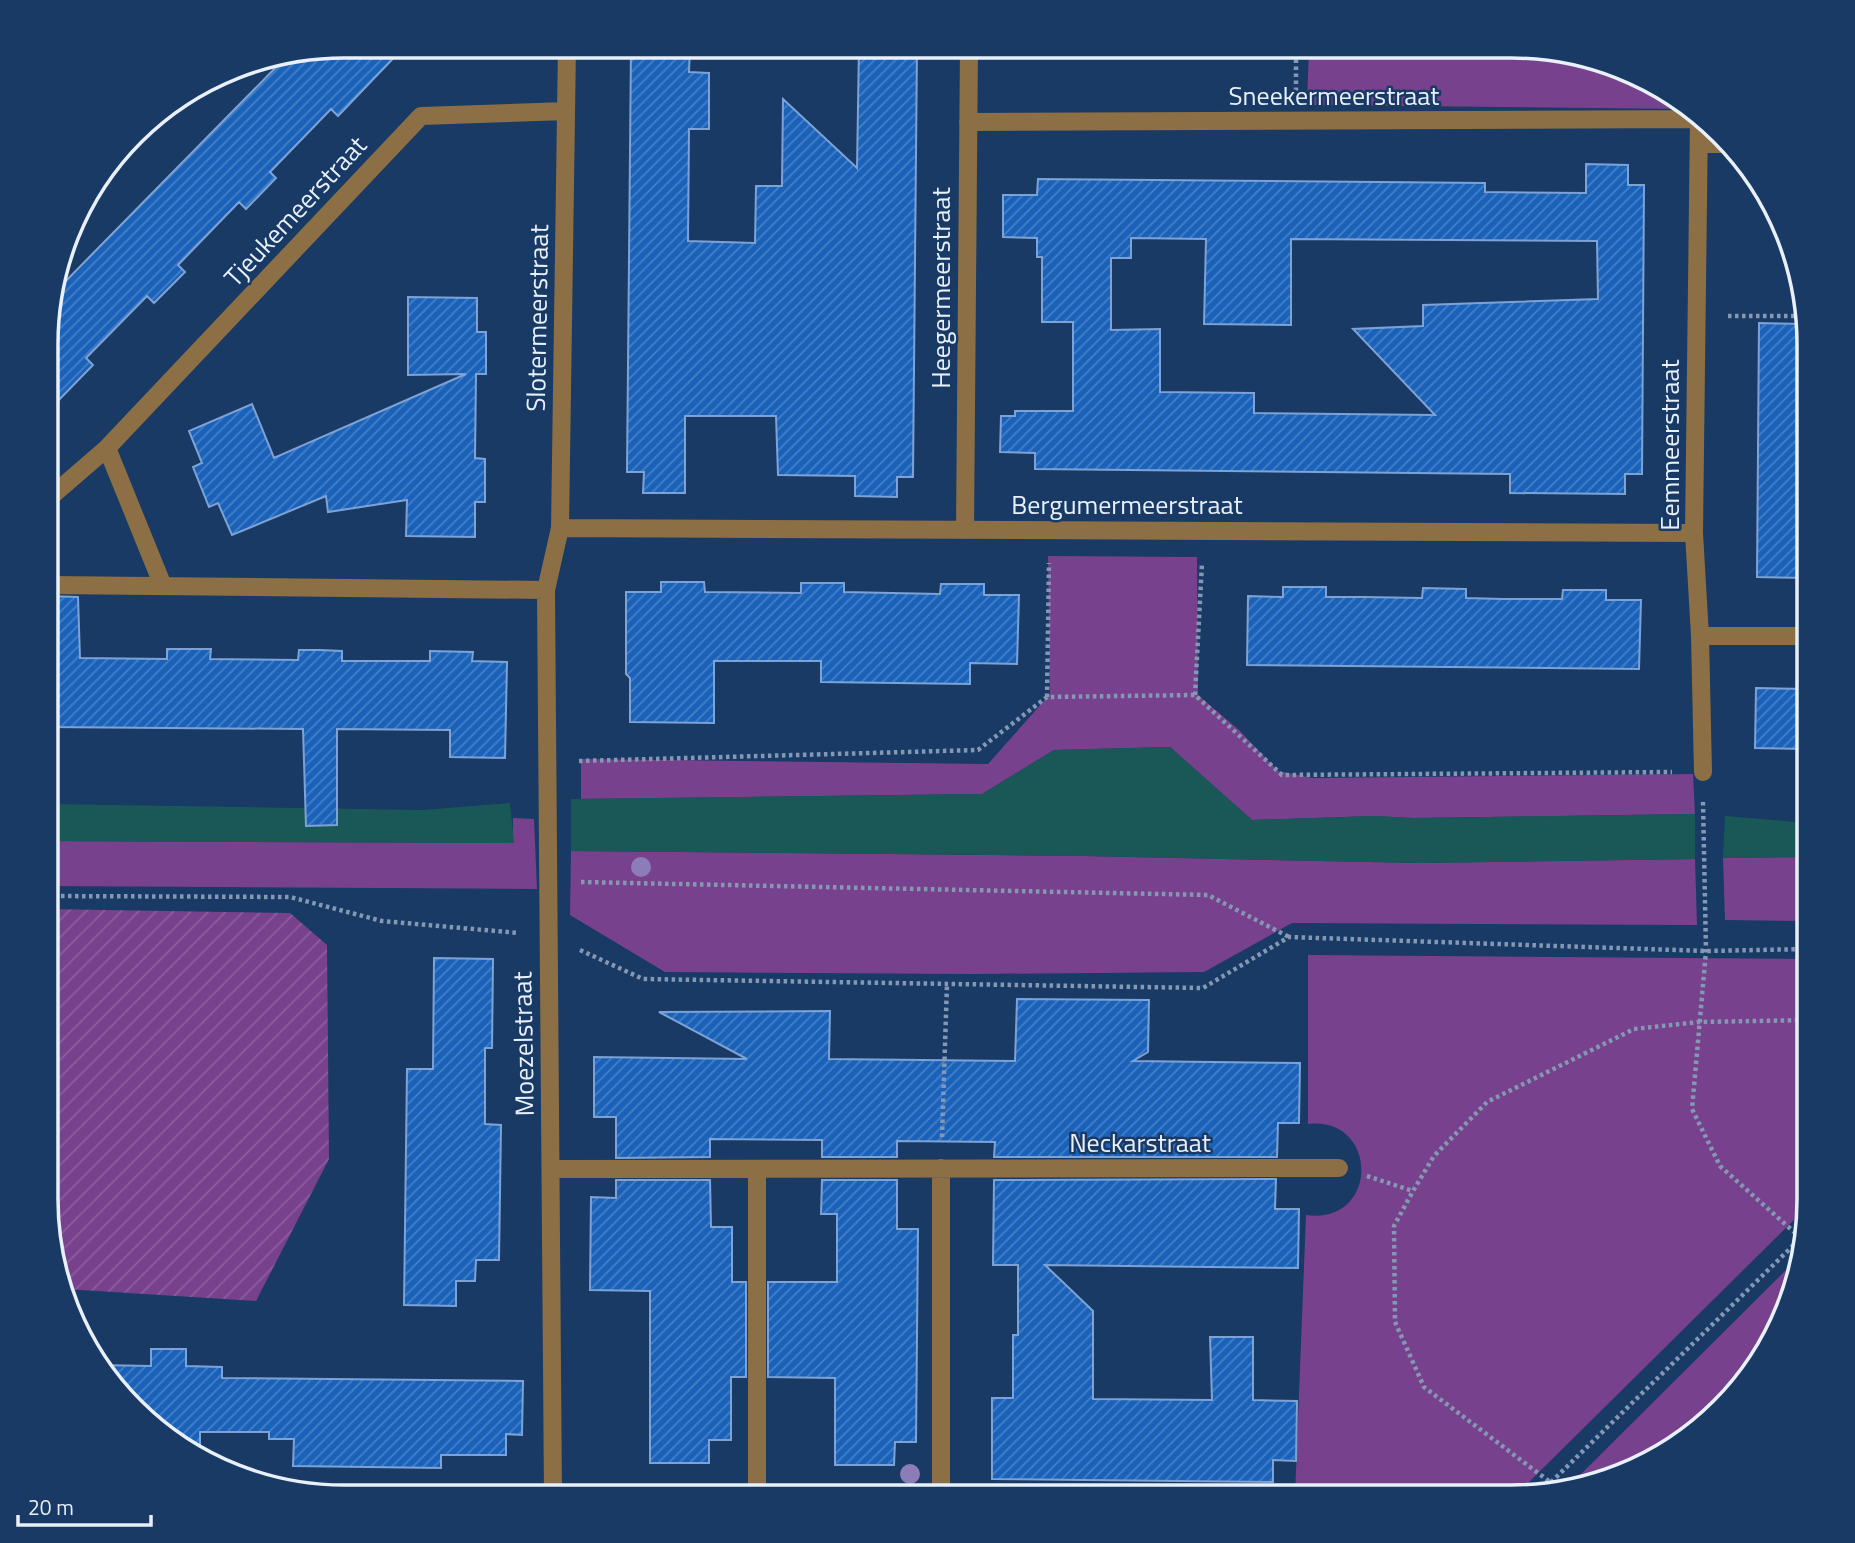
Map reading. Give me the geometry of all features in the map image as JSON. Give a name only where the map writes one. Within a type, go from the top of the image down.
[{"type":"street","name":"Slotermeerstraat","points":[[546,590],[560,528],[567,58]]},
{"type":"street","name":"Heegermeerstraat","points":[[965,530],[969,58]]},
{"type":"street","name":"Tjeukemeerstraat","points":[[58,490],[107,448],[421,116],[566,111]]},
{"type":"street","name":"Sneekermeerstraat","points":[[968,122],[1687,118]]},
{"type":"street","name":"Eemmeerstraat","points":[[1699,128],[1694,533],[1700,636],[1703,772]]},
{"type":"street","points":[[1699,144],[1717,144]]},
{"type":"street","points":[[107,448],[163,586]]},
{"type":"street","name":"Bergumermeerstraat","points":[[560,528],[1694,533]]},
{"type":"street","points":[[58,585],[546,590]]},
{"type":"street","name":"Moezelstraat","points":[[546,590],[553,1485]]},
{"type":"street","points":[[1700,636],[1797,636]]},
{"type":"street","points":[[757,1168],[757,1485]]},
{"type":"street","points":[[941,1168],[942,1485]]},
{"type":"street","name":"Neckarstraat","points":[[551,1169],[1339,1168]]},
{"type":"path","points":[[1295,121],[1296,58]]},
{"type":"path","points":[[1697,316],[1796,316]]},
{"type":"path","points":[[1047,697],[1050,530]]},
{"type":"path","points":[[1195,695],[1203,531]]},
{"type":"path","points":[[547,761],[978,750],[1047,697],[1195,695],[1282,775],[1703,772]]},
{"type":"path","points":[[1703,806],[1706,951],[1692,1109],[1720,1166],[1796,1231]]},
{"type":"path","points":[[548,881],[1208,895],[1289,937],[1706,951],[1797,949]]},
{"type":"path","points":[[58,896],[290,897],[382,921],[549,935],[643,979],[1203,988],[1289,937]]},
{"type":"path","points":[[941,1168],[947,984]]},
{"type":"path","points":[[1793,1246],[1550,1482],[1424,1387],[1395,1322],[1394,1226],[1434,1156],[1487,1102],[1633,1028],[1699,1022],[1797,1020]]},
{"type":"path","points":[[1339,1168],[1413,1191]]},
{"type":"shaded area","points":[[1309,58],[1530,58],[1586,67],[1621,79],[1674,109],[1307,105]]},
{"type":"shaded area","points":[[1048,556],[1197,557],[1198,695],[1239,730],[1278,771],[1312,778],[1693,774],[1695,814],[1412,818],[1374,816],[1252,820],[1170,747],[1054,750],[982,794],[581,799],[581,759],[988,764],[1050,694]]},
{"type":"shaded area","points":[[1170,747],[1252,820],[1374,816],[1412,818],[1695,814],[1695,859],[1418,863],[1086,856],[571,851],[571,799],[982,794],[1054,750]]},
{"type":"shaded area","points":[[510,803],[514,843],[58,841],[58,804],[423,810]]},
{"type":"shaded area","points":[[1725,816],[1797,822],[1797,857],[1723,858]]},
{"type":"shaded area","points":[[513,818],[534,819],[537,889],[58,886],[58,841],[513,843]]},
{"type":"shaded area","points":[[571,851],[1086,856],[1418,863],[1695,859],[1697,925],[1292,923],[1204,972],[665,972],[570,915]]},
{"type":"shaded area","points":[[1797,857],[1797,921],[1725,920],[1723,858]]},
{"type":"shaded area","points":[[58,909],[290,913],[327,945],[329,1159],[256,1301],[72,1289],[63,1255],[58,1218]]},
{"type":"shaded area","points":[[1308,955],[1797,959],[1797,1217],[1526,1485],[1295,1485],[1306,1215],[1330,1214],[1348,1204],[1358,1188],[1361,1170],[1358,1152],[1348,1136],[1331,1126],[1308,1124]]},
{"type":"shaded area","points":[[1790,1266],[1768,1326],[1738,1374],[1714,1402],[1686,1426],[1638,1456],[1577,1478]]},
{"type":"building","points":[[325,58],[394,58],[338,116],[331,109],[270,172],[276,178],[246,209],[239,202],[178,265],[185,272],[154,303],[147,296],[86,358],[93,365],[58,401],[58,325],[64,283],[278,65]]},
{"type":"building","points":[[631,58],[690,58],[689,72],[709,73],[709,129],[689,129],[688,241],[755,243],[756,186],[782,186],[783,99],[857,168],[859,58],[917,58],[913,477],[897,477],[897,497],[855,496],[855,476],[778,475],[776,416],[685,416],[685,493],[643,493],[644,472],[627,472]]},
{"type":"building","points":[[1586,164],[1628,165],[1628,185],[1644,185],[1642,474],[1625,474],[1625,494],[1510,493],[1510,474],[1035,469],[1035,453],[1000,452],[1001,416],[1015,416],[1015,411],[1073,411],[1073,322],[1042,322],[1042,257],[1037,257],[1037,238],[1003,237],[1003,195],[1037,195],[1038,179],[1485,183],[1485,192],[1586,193]],"holes":[[[1131,238],[1206,239],[1204,324],[1291,325],[1291,239],[1597,241],[1598,299],[1423,305],[1423,326],[1353,329],[1435,415],[1254,413],[1254,393],[1160,392],[1160,329],[1111,330],[1111,258],[1131,258]]]},
{"type":"building","points":[[408,297],[477,298],[477,332],[486,332],[486,374],[476,374],[475,458],[485,459],[485,502],[475,502],[475,537],[406,536],[407,500],[328,512],[326,496],[232,535],[218,503],[209,507],[193,467],[202,463],[189,431],[252,404],[274,458],[466,374],[408,375]]},
{"type":"building","points":[[1759,323],[1797,324],[1797,578],[1757,577]]},
{"type":"building","points":[[661,582],[704,582],[705,592],[801,593],[801,583],[844,583],[844,592],[940,594],[941,584],[984,584],[984,595],[1019,595],[1017,664],[970,663],[970,684],[821,682],[821,661],[714,661],[714,723],[630,722],[630,678],[626,674],[626,592],[661,592]]},
{"type":"building","points":[[1283,587],[1326,587],[1326,597],[1422,598],[1423,588],[1466,589],[1466,598],[1503,599],[1562,599],[1563,590],[1606,590],[1606,600],[1641,600],[1639,669],[1247,665],[1248,596],[1283,597]]},
{"type":"building","points":[[58,596],[78,597],[80,658],[167,659],[167,649],[211,649],[210,659],[298,660],[299,650],[320,650],[342,651],[342,661],[430,661],[430,651],[473,652],[472,661],[507,662],[505,758],[450,757],[450,730],[337,729],[337,825],[306,826],[303,729],[58,727]]},
{"type":"building","points":[[1756,688],[1797,689],[1797,749],[1755,748]]},
{"type":"building","points":[[434,958],[493,959],[492,1048],[485,1048],[485,1124],[501,1125],[499,1260],[476,1260],[475,1281],[456,1281],[456,1306],[404,1305],[407,1069],[433,1069]]},
{"type":"building","points":[[1017,999],[1149,1000],[1148,1052],[1133,1061],[1300,1063],[1299,1123],[1278,1123],[1277,1157],[994,1157],[995,1142],[897,1141],[897,1157],[822,1157],[822,1140],[710,1139],[710,1157],[616,1158],[616,1117],[594,1117],[594,1057],[747,1059],[659,1012],[830,1011],[829,1059],[1015,1061]]},
{"type":"building","points":[[1276,1179],[1275,1209],[1299,1209],[1298,1268],[1045,1265],[1093,1311],[1093,1399],[1212,1400],[1210,1337],[1253,1337],[1253,1400],[1297,1401],[1296,1461],[1273,1460],[1273,1482],[992,1479],[992,1398],[1013,1398],[1013,1335],[1018,1335],[1018,1265],[993,1265],[994,1180]]},
{"type":"building","points":[[616,1180],[710,1180],[711,1227],[732,1227],[732,1282],[746,1282],[746,1377],[731,1377],[731,1440],[709,1440],[709,1463],[650,1463],[650,1291],[590,1290],[591,1197],[616,1198]]},
{"type":"building","points":[[822,1180],[897,1180],[897,1229],[918,1229],[916,1442],[895,1442],[894,1465],[835,1465],[835,1378],[768,1377],[768,1282],[837,1282],[837,1214],[821,1214]]},
{"type":"building","points":[[151,1349],[186,1349],[186,1366],[222,1367],[222,1378],[523,1381],[522,1435],[506,1434],[506,1455],[441,1455],[441,1468],[293,1466],[294,1439],[269,1439],[269,1432],[200,1432],[200,1447],[169,1426],[141,1402],[111,1365],[151,1366]]}]
